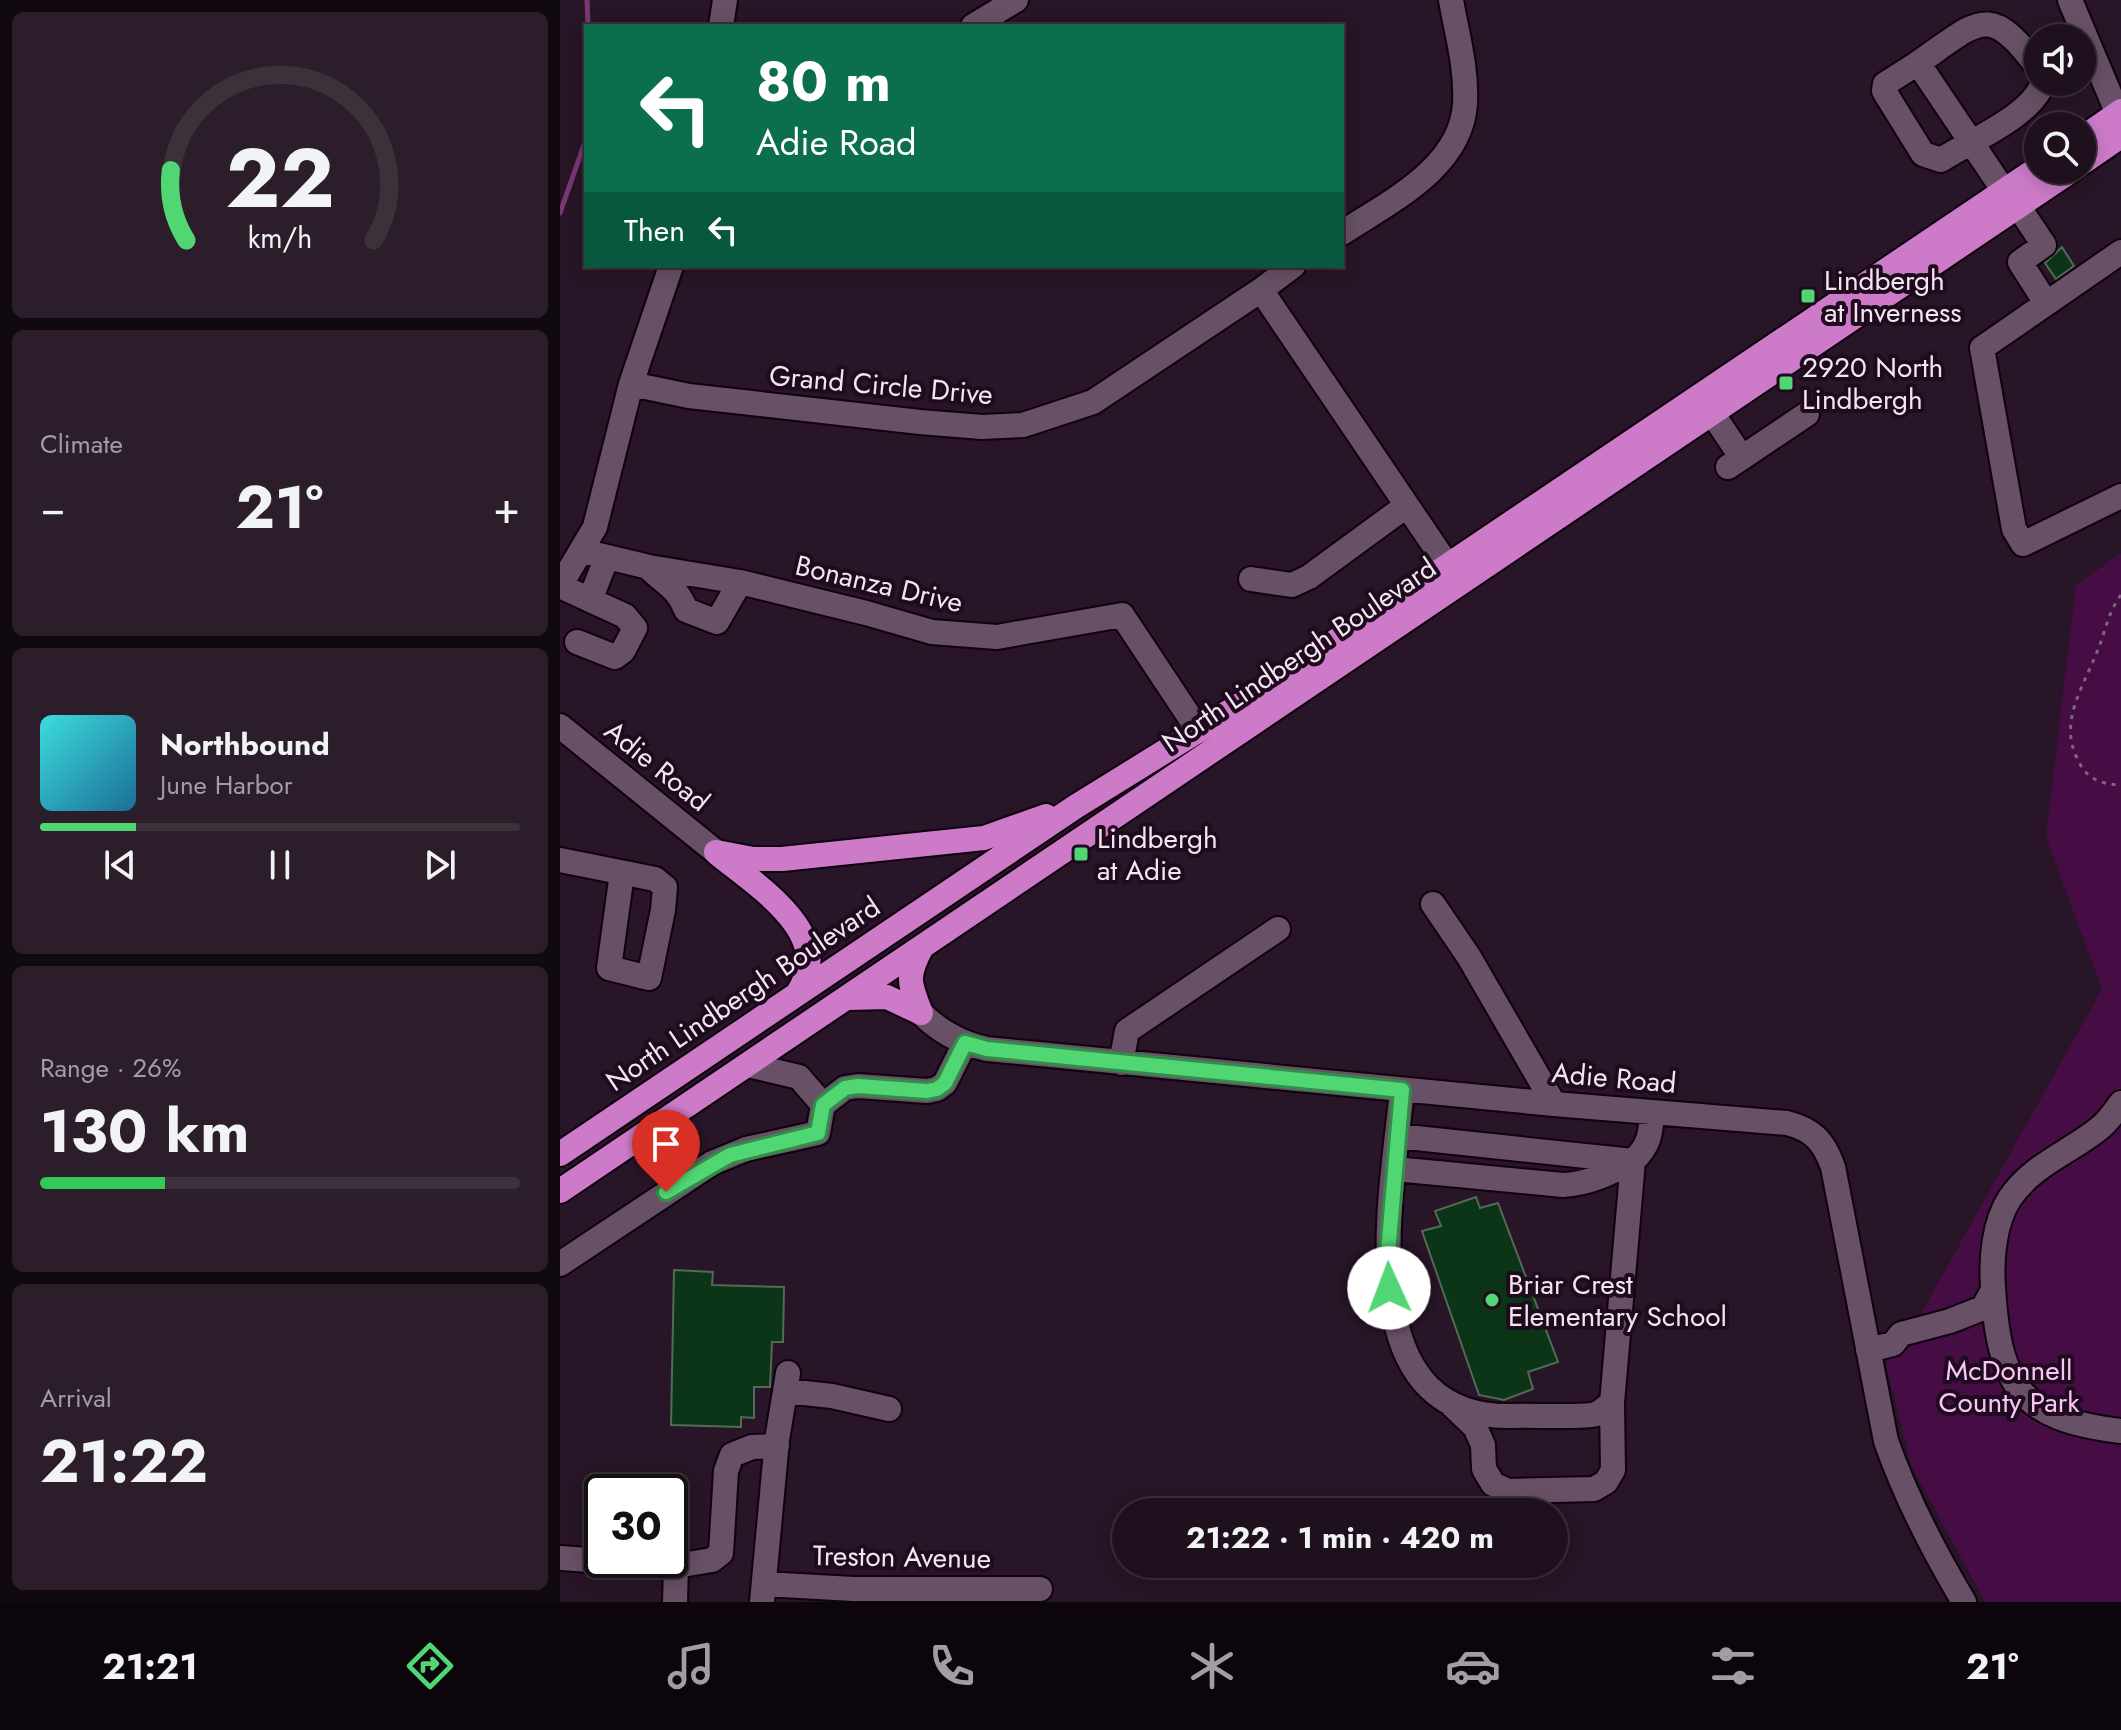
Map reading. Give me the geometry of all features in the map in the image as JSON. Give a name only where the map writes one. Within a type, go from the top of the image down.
[{"type":"highway","points":[[2096,131],[2120,120]]},
{"type":"highway","points":[[2096,147],[2120,120]]},
{"type":"highway","name":"North Lindbergh Boulevard","points":[[560,1191],[1712,413],[2011,198],[2024,184]]},
{"type":"highway","name":"North Lindbergh Boulevard","points":[[560,1154],[1075,807],[1199,731],[2011,198],[2042,184]]},
{"type":"highway","points":[[716,852],[753,859],[782,859],[984,838],[1075,807]]},
{"type":"highway","points":[[716,852],[780,906],[808,945],[810,961],[806,982],[797,994]]},
{"type":"highway","points":[[921,1013],[909,983],[912,965],[922,947]]},
{"type":"highway","points":[[846,998],[887,997],[921,1013]]},
{"type":"street","points":[[721,24],[725,0]]},
{"type":"street","points":[[976,24],[1016,0]]},
{"type":"street","points":[[1344,232],[1407,190],[1435,167],[1455,139],[1465,106],[1451,0]]},
{"type":"street","points":[[2070,0],[2120,120]]},
{"type":"street","points":[[2024,50],[2013,36],[1986,21],[1890,79],[1884,91],[1923,154],[1941,160],[2021,113],[2036,96]]},
{"type":"street","points":[[1918,63],[2044,245],[2020,262],[2046,303]]},
{"type":"street","points":[[2121,252],[1982,348],[2014,529],[2023,544],[2121,496]]},
{"type":"street","points":[[577,642],[615,657],[623,651],[635,628],[632,622],[560,586],[595,527],[631,384],[670,268]]},
{"type":"street","name":"Grand Circle Drive","points":[[631,384],[689,396],[905,420],[982,427],[1023,425],[1093,402],[1290,268]]},
{"type":"street","points":[[1261,290],[1448,566]]},
{"type":"street","points":[[1712,413],[1735,463],[1807,414]]},
{"type":"street","points":[[1251,579],[1292,585],[1309,577],[1406,506]]},
{"type":"street","name":"Bonanza Drive","points":[[582,551],[649,567],[740,582],[932,632],[997,637],[1122,615],[1199,731]]},
{"type":"street","points":[[590,600],[607,557]]},
{"type":"street","points":[[649,567],[679,592],[686,610],[717,622],[740,582]]},
{"type":"street","name":"Adie Road","points":[[560,726],[716,852]]},
{"type":"street","points":[[560,860],[622,873]]},
{"type":"street","points":[[1433,904],[1469,957],[1554,1104]]},
{"type":"street","points":[[1121,1063],[1127,1031],[1278,929]]},
{"type":"street","name":"Adie Road","points":[[921,1013],[942,1032],[987,1049],[1402,1090],[1787,1123],[1810,1130],[1821,1141],[1833,1167],[1886,1441],[1900,1480],[1936,1555],[1964,1602]]},
{"type":"street","points":[[560,1264],[712,1163],[746,1149],[818,1133],[823,1105],[845,1088],[937,1089],[945,1083],[965,1043]]},
{"type":"street","points":[[748,1065],[799,1077],[823,1105]]},
{"type":"street","points":[[1402,1090],[1387,1264],[1392,1311],[1404,1350],[1424,1384],[1475,1427],[1483,1445],[1484,1469],[1493,1484],[1508,1491],[1594,1489],[1606,1482],[1613,1470],[1612,1403],[1633,1161]]},
{"type":"street","points":[[1998,1346],[1992,1268],[1996,1235],[2008,1201],[2037,1168],[2104,1125],[2121,1103]]},
{"type":"street","points":[[1395,1169],[1580,1184],[1600,1178],[1633,1161],[1646,1148],[1652,1112]]},
{"type":"street","points":[[1397,1136],[1633,1161]]},
{"type":"street","points":[[1893,1344],[1901,1334],[1950,1321],[1983,1308],[1993,1290]]},
{"type":"street","points":[[1868,1350],[1893,1344],[1905,1349],[1974,1329],[1986,1333],[1998,1346],[2014,1382],[2029,1399],[2053,1417],[2121,1431]]},
{"type":"street","points":[[763,1593],[777,1446],[787,1382],[889,1409]]},
{"type":"street","points":[[1452,1405],[1490,1416],[1596,1414],[1612,1403]]},
{"type":"street","points":[[688,1564],[712,1560],[721,1553],[726,1471],[732,1455],[752,1447],[777,1446]]},
{"type":"street","points":[[560,1558],[584,1560]]},
{"type":"street","points":[[675,1602],[676,1578]]},
{"type":"street","name":"Treston Avenue","points":[[763,1593],[853,1589],[1040,1589]]},
{"type":"path","points":[[2121,595],[2107,619],[2069,724],[2070,745],[2080,766],[2101,784],[2121,785]]},
{"type":"green space","name":"McDonnell County Park","points":[[2121,553],[2121,1602],[1985,1602],[1912,1467],[1887,1369],[1888,1330],[1917,1321],[2102,989],[2046,837],[2076,585]]},
{"type":"building","points":[[2062,247],[2074,266],[2056,279],[2045,263]]},
{"type":"building","points":[[1476,1197],[1480,1208],[1498,1203],[1558,1362],[1528,1372],[1533,1389],[1504,1400],[1479,1395],[1422,1231],[1441,1226],[1435,1211]]},
{"type":"building","points":[[674,1270],[713,1272],[712,1285],[784,1287],[783,1342],[772,1342],[770,1387],[754,1387],[754,1418],[741,1417],[741,1427],[671,1425]]},
{"type":"waterway","points":[[587,0],[588,24]]},
{"type":"waterway","points":[[560,213],[584,145]]},
{"type":"place","name":"Lindbergh at Inverness","points":[[1808,296]]},
{"type":"place","name":"2920 North Lindbergh","points":[[1786,383]]},
{"type":"place","name":"Lindbergh at Adie","points":[[1081,854]]},
{"type":"place","name":"Briar Crest Elementary School","points":[[1492,1300]]},
{"type":"route","points":[[666,1192],[730,1155],[818,1133],[823,1105],[845,1088],[937,1089],[945,1083],[965,1043],[987,1049],[1402,1090],[1387,1264],[1389,1288]]}]
